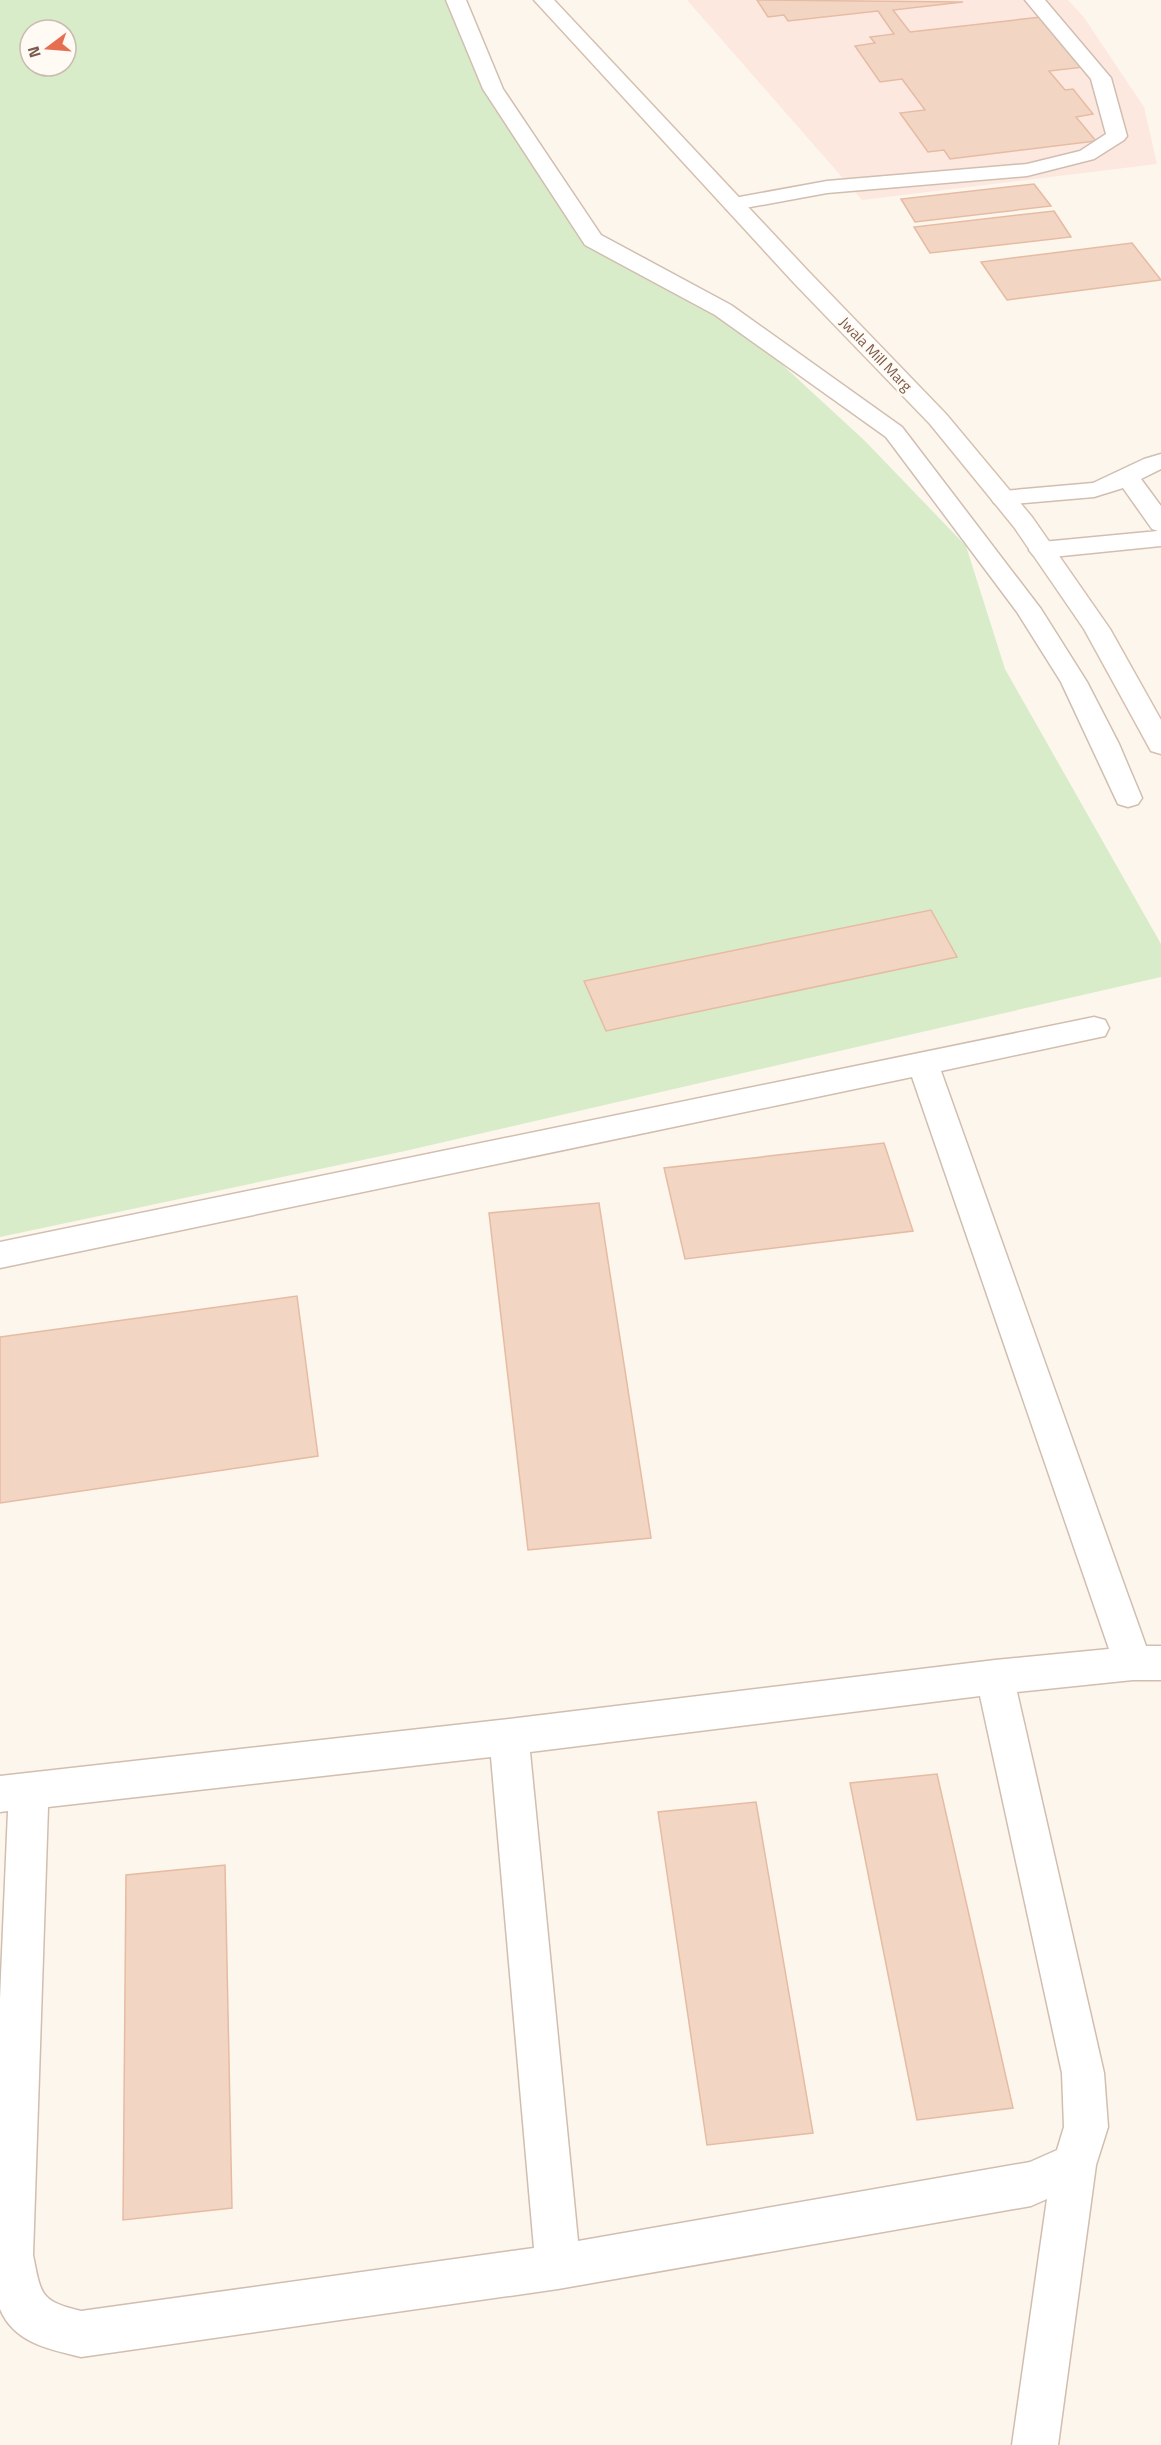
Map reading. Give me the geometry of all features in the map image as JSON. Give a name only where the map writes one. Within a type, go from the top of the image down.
[{"type":"street","points":[[456,0],[493,89],[593,240],[723,310],[894,432],[1028,609],[1074,682],[1128,798]]},
{"type":"street","name":"Jwala Mill Marg","points":[[544,0],[938,419],[1003,498],[1097,629],[1161,745]]},
{"type":"street","points":[[734,204],[827,187],[1026,170],[1087,154],[1117,136],[1101,78],[1035,0]]},
{"type":"street","points":[[1003,498],[1107,487],[1161,461]]},
{"type":"street","points":[[1127,477],[1161,524]]},
{"type":"street","points":[[1042,550],[1161,538]]},
{"type":"street","points":[[0,1255],[1094,1028]]},
{"type":"street","points":[[923,1065],[1147,1663],[995,1677],[509,1737],[14,1792],[11,2255],[19,2300],[41,2324],[81,2334],[558,2267],[1031,2184],[1074,2165]]},
{"type":"street","points":[[995,1677],[1083,2073],[1086,2127],[1074,2165],[1035,2445]]},
{"type":"street","points":[[509,1737],[558,2267]]},
{"type":"shaded area","points":[[687,0],[1068,0],[1083,16],[1144,107],[1157,164],[862,200]]},
{"type":"green space","points":[[0,0],[456,0],[493,89],[593,240],[723,310],[865,441],[966,546],[1005,669],[1161,944],[1161,977],[405,1151],[0,1237]]},
{"type":"building","points":[[757,0],[963,2],[893,10],[910,32],[1041,17],[1084,67],[1049,71],[1065,90],[1073,89],[1093,114],[1076,117],[1096,141],[950,159],[944,150],[928,152],[900,113],[925,110],[902,79],[880,82],[855,46],[875,43],[870,37],[894,34],[878,11],[788,21],[784,15],[768,17]]},
{"type":"building","points":[[1034,184],[1051,206],[915,222],[901,199]]},
{"type":"building","points":[[1054,211],[1071,237],[930,253],[914,227]]},
{"type":"building","points":[[1132,243],[1161,280],[1007,300],[981,262]]},
{"type":"building","points":[[931,910],[957,957],[606,1031],[584,981]]},
{"type":"building","points":[[884,1143],[913,1231],[685,1259],[664,1168]]},
{"type":"building","points":[[599,1203],[651,1538],[528,1550],[489,1213]]},
{"type":"building","points":[[297,1296],[318,1456],[0,1503],[0,1337]]},
{"type":"building","points":[[937,1774],[1013,2108],[917,2120],[850,1783]]},
{"type":"building","points":[[756,1802],[813,2133],[707,2145],[658,1812]]},
{"type":"building","points":[[225,1865],[232,2208],[123,2220],[126,1875]]}]
